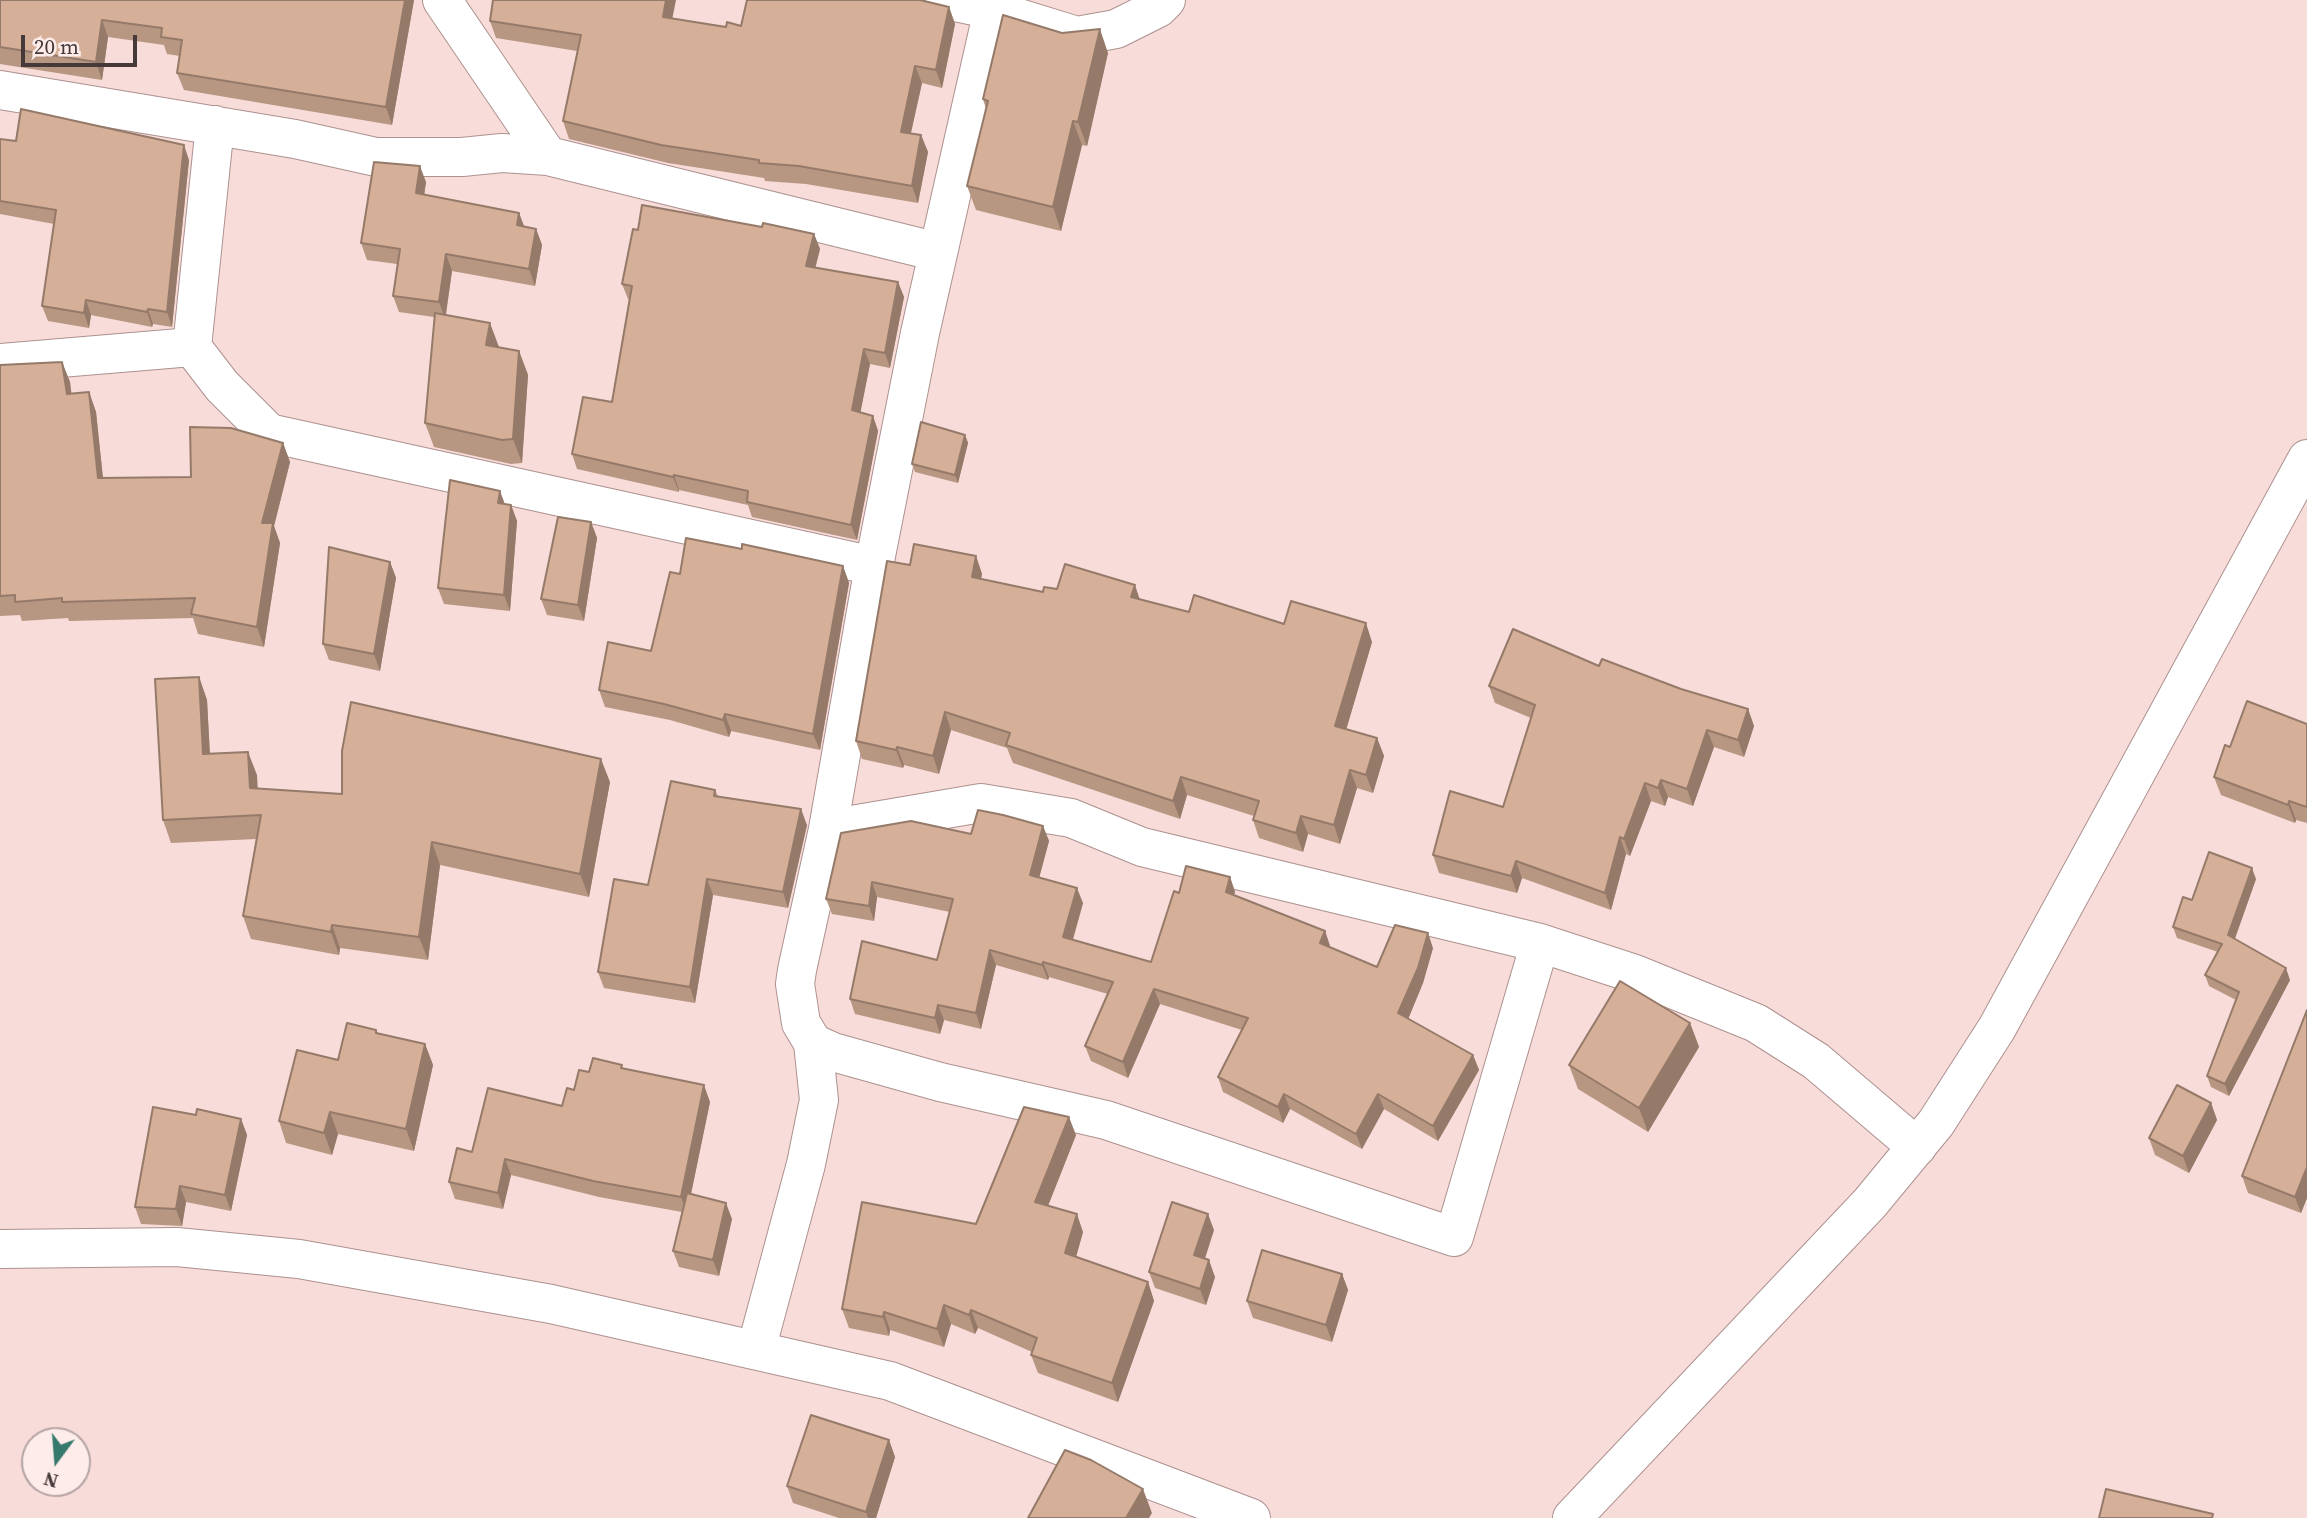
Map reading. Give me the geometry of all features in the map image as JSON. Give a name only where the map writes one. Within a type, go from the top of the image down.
[{"type":"street","points":[[442,0],[548,156]]},
{"type":"street","points":[[945,0],[993,10],[1077,36],[1116,29],[1158,8],[1166,0]]},
{"type":"street","points":[[756,1350],[806,1164],[819,1100],[813,1043],[801,1023],[795,984],[828,829],[874,566],[938,252],[993,10]]},
{"type":"street","points":[[0,95],[215,125],[376,157],[462,157],[502,153],[548,156],[938,252]]},
{"type":"street","points":[[215,125],[192,347],[222,386],[269,433],[874,566]]},
{"type":"street","points":[[0,363],[192,347]]},
{"type":"street","points":[[1572,1518],[1804,1275],[1936,1124],[1997,1028],[2307,459]]},
{"type":"street","points":[[828,829],[981,803],[1071,818],[1142,847],[1540,943],[1636,974],[1756,1023],[1816,1061],[1917,1147]]},
{"type":"street","points":[[813,1043],[833,1052],[940,1082],[1106,1120],[1454,1237],[1540,943]]},
{"type":"street","points":[[0,1249],[177,1247],[299,1259],[551,1304],[890,1381],[1251,1518]]},
{"type":"building","points":[[0,0],[405,0],[386,107],[177,73],[182,40],[161,37],[162,28],[102,20],[96,62],[0,47]]},
{"type":"building","points":[[493,0],[666,0],[663,17],[726,27],[727,22],[741,26],[747,0],[920,0],[949,7],[936,70],[915,66],[901,132],[921,135],[912,186],[661,145],[563,121],[581,35],[490,21]]},
{"type":"building","points":[[1003,15],[1062,33],[1100,29],[1078,122],[1073,121],[1053,207],[967,186],[988,101],[983,99]]},
{"type":"building","points":[[21,109],[184,145],[167,312],[148,309],[147,312],[86,300],[84,313],[42,306],[56,210],[0,201],[0,139],[16,141]]},
{"type":"building","points":[[374,162],[420,166],[416,193],[519,213],[517,225],[536,229],[529,269],[446,254],[439,302],[393,296],[400,249],[361,243]]},
{"type":"building","points":[[642,205],[762,227],[763,223],[814,234],[806,266],[898,282],[885,353],[864,349],[852,410],[873,416],[851,525],[747,502],[748,491],[572,454],[583,397],[612,402],[632,286],[622,284],[633,229],[638,230]]},
{"type":"building","points":[[435,313],[490,323],[486,345],[519,351],[513,439],[502,440],[425,423]]},
{"type":"building","points":[[62,362],[67,394],[89,392],[98,478],[191,477],[190,427],[231,428],[283,443],[262,523],[273,523],[257,627],[191,614],[195,598],[62,602],[62,598],[15,602],[15,595],[0,596],[0,365]]},
{"type":"building","points":[[921,422],[965,435],[955,475],[912,464]]},
{"type":"building","points":[[450,480],[500,491],[498,503],[511,505],[504,595],[438,588]]},
{"type":"building","points":[[558,517],[591,522],[578,605],[541,599]]},
{"type":"building","points":[[686,538],[742,549],[742,544],[843,566],[813,734],[725,714],[723,720],[599,690],[608,642],[651,651],[670,572],[680,574]]},
{"type":"building","points":[[914,544],[976,556],[972,577],[1043,592],[1044,587],[1057,589],[1065,564],[1135,585],[1131,597],[1189,612],[1194,595],[1284,624],[1291,601],[1366,623],[1335,726],[1377,738],[1366,775],[1350,770],[1334,825],[1301,816],[1296,833],[1253,820],[1259,801],[1181,777],[1173,801],[1006,745],[1010,733],[945,712],[933,756],[856,741],[887,561],[910,565]]},
{"type":"building","points":[[329,547],[390,562],[374,654],[323,644]]},
{"type":"building","points":[[1513,629],[1599,666],[1602,659],[1681,689],[1748,709],[1738,740],[1707,730],[1687,789],[1661,780],[1658,788],[1645,783],[1624,839],[1620,837],[1605,893],[1516,861],[1511,876],[1433,855],[1450,791],[1503,807],[1535,705],[1489,686]]},
{"type":"building","points":[[199,677],[203,754],[248,752],[250,788],[342,794],[342,751],[351,702],[601,759],[580,874],[432,842],[419,937],[332,925],[331,932],[243,916],[261,815],[163,820],[155,679]]},
{"type":"building","points":[[2247,701],[2307,724],[2307,807],[2289,801],[2288,805],[2214,777],[2225,745],[2230,747]]},
{"type":"building","points":[[671,781],[715,790],[714,796],[801,809],[783,892],[707,879],[690,987],[598,972],[614,879],[648,885]]},
{"type":"building","points":[[978,810],[1043,826],[1030,875],[1077,888],[1063,937],[1151,962],[1174,891],[1179,893],[1186,866],[1230,877],[1226,892],[1325,931],[1320,943],[1377,967],[1395,925],[1428,933],[1418,968],[1398,1013],[1473,1055],[1433,1126],[1378,1094],[1356,1134],[1284,1094],[1278,1107],[1218,1077],[1248,1018],[1154,989],[1123,1062],[1085,1046],[1113,982],[990,950],[976,1013],[938,1005],[935,1018],[850,999],[862,941],[937,960],[953,899],[872,882],[869,906],[826,899],[841,833],[911,821],[971,834]]},
{"type":"building","points":[[2209,852],[2252,868],[2228,935],[2286,968],[2225,1084],[2207,1076],[2239,992],[2205,975],[2222,944],[2173,927],[2183,897],[2192,900]]},
{"type":"building","points":[[1620,981],[1690,1023],[1639,1108],[1569,1065]]},
{"type":"building","points":[[2307,1010],[2307,1167],[2295,1197],[2242,1176]]},
{"type":"building","points":[[347,1023],[376,1030],[376,1033],[425,1044],[406,1129],[330,1112],[324,1133],[279,1121],[297,1050],[338,1060]]},
{"type":"building","points":[[593,1058],[622,1065],[621,1068],[704,1085],[681,1197],[593,1181],[505,1159],[498,1193],[449,1182],[457,1148],[472,1152],[488,1088],[562,1106],[567,1088],[574,1090],[579,1070],[589,1072]]},
{"type":"building","points":[[2177,1085],[2211,1103],[2183,1156],[2149,1138]]},
{"type":"building","points":[[153,1107],[196,1115],[197,1109],[241,1119],[225,1195],[180,1186],[176,1209],[135,1207]]},
{"type":"building","points":[[1024,1107],[1069,1117],[1035,1202],[1077,1214],[1065,1253],[1148,1282],[1112,1383],[1031,1355],[1037,1338],[971,1310],[969,1315],[944,1305],[937,1329],[884,1312],[883,1317],[842,1309],[862,1202],[976,1224]]},
{"type":"building","points":[[687,1193],[726,1203],[713,1260],[673,1251]]},
{"type":"building","points":[[1172,1202],[1208,1214],[1194,1255],[1209,1260],[1200,1289],[1149,1272]]},
{"type":"building","points":[[1262,1250],[1342,1274],[1326,1325],[1247,1301]]},
{"type":"building","points":[[811,1415],[889,1440],[866,1512],[787,1486]]},
{"type":"building","points":[[1065,1450],[1091,1460],[1143,1489],[1126,1518],[1028,1518]]},
{"type":"building","points":[[2106,1489],[2213,1514],[2212,1518],[2099,1518]]}]
